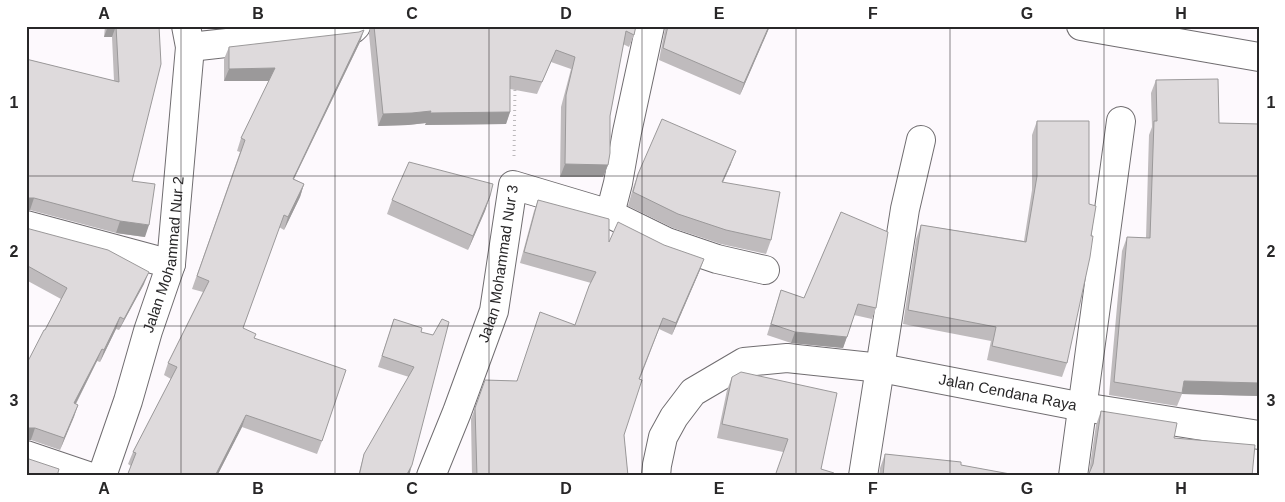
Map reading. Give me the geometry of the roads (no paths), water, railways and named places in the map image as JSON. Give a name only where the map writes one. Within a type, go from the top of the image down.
[{"type":"street","points":[[188,37],[353,29],[356,26]]},
{"type":"street","points":[[610,214],[650,26]]},
{"type":"street","points":[[1094,28],[1259,57]]},
{"type":"street","name":"Jalan Mohammad Nur 2","points":[[102,476],[128,401],[148,331],[171,264],[188,37]]},
{"type":"street","points":[[1074,476],[1121,120]]},
{"type":"street","points":[[863,476],[905,209],[920,140]]},
{"type":"street","name":"Jalan Mohammad Nur 3","points":[[430,476],[457,412],[494,310],[513,185],[610,214],[667,242],[717,259],[766,270]]},
{"type":"street","points":[[26,225],[171,264]]},
{"type":"street","name":"Jalan Cendana Raya","points":[[656,476],[663,437],[674,416],[693,392],[744,362],[786,358],[881,368],[1083,406],[1259,435]]},
{"type":"street","points":[[26,455],[88,476]]}]
